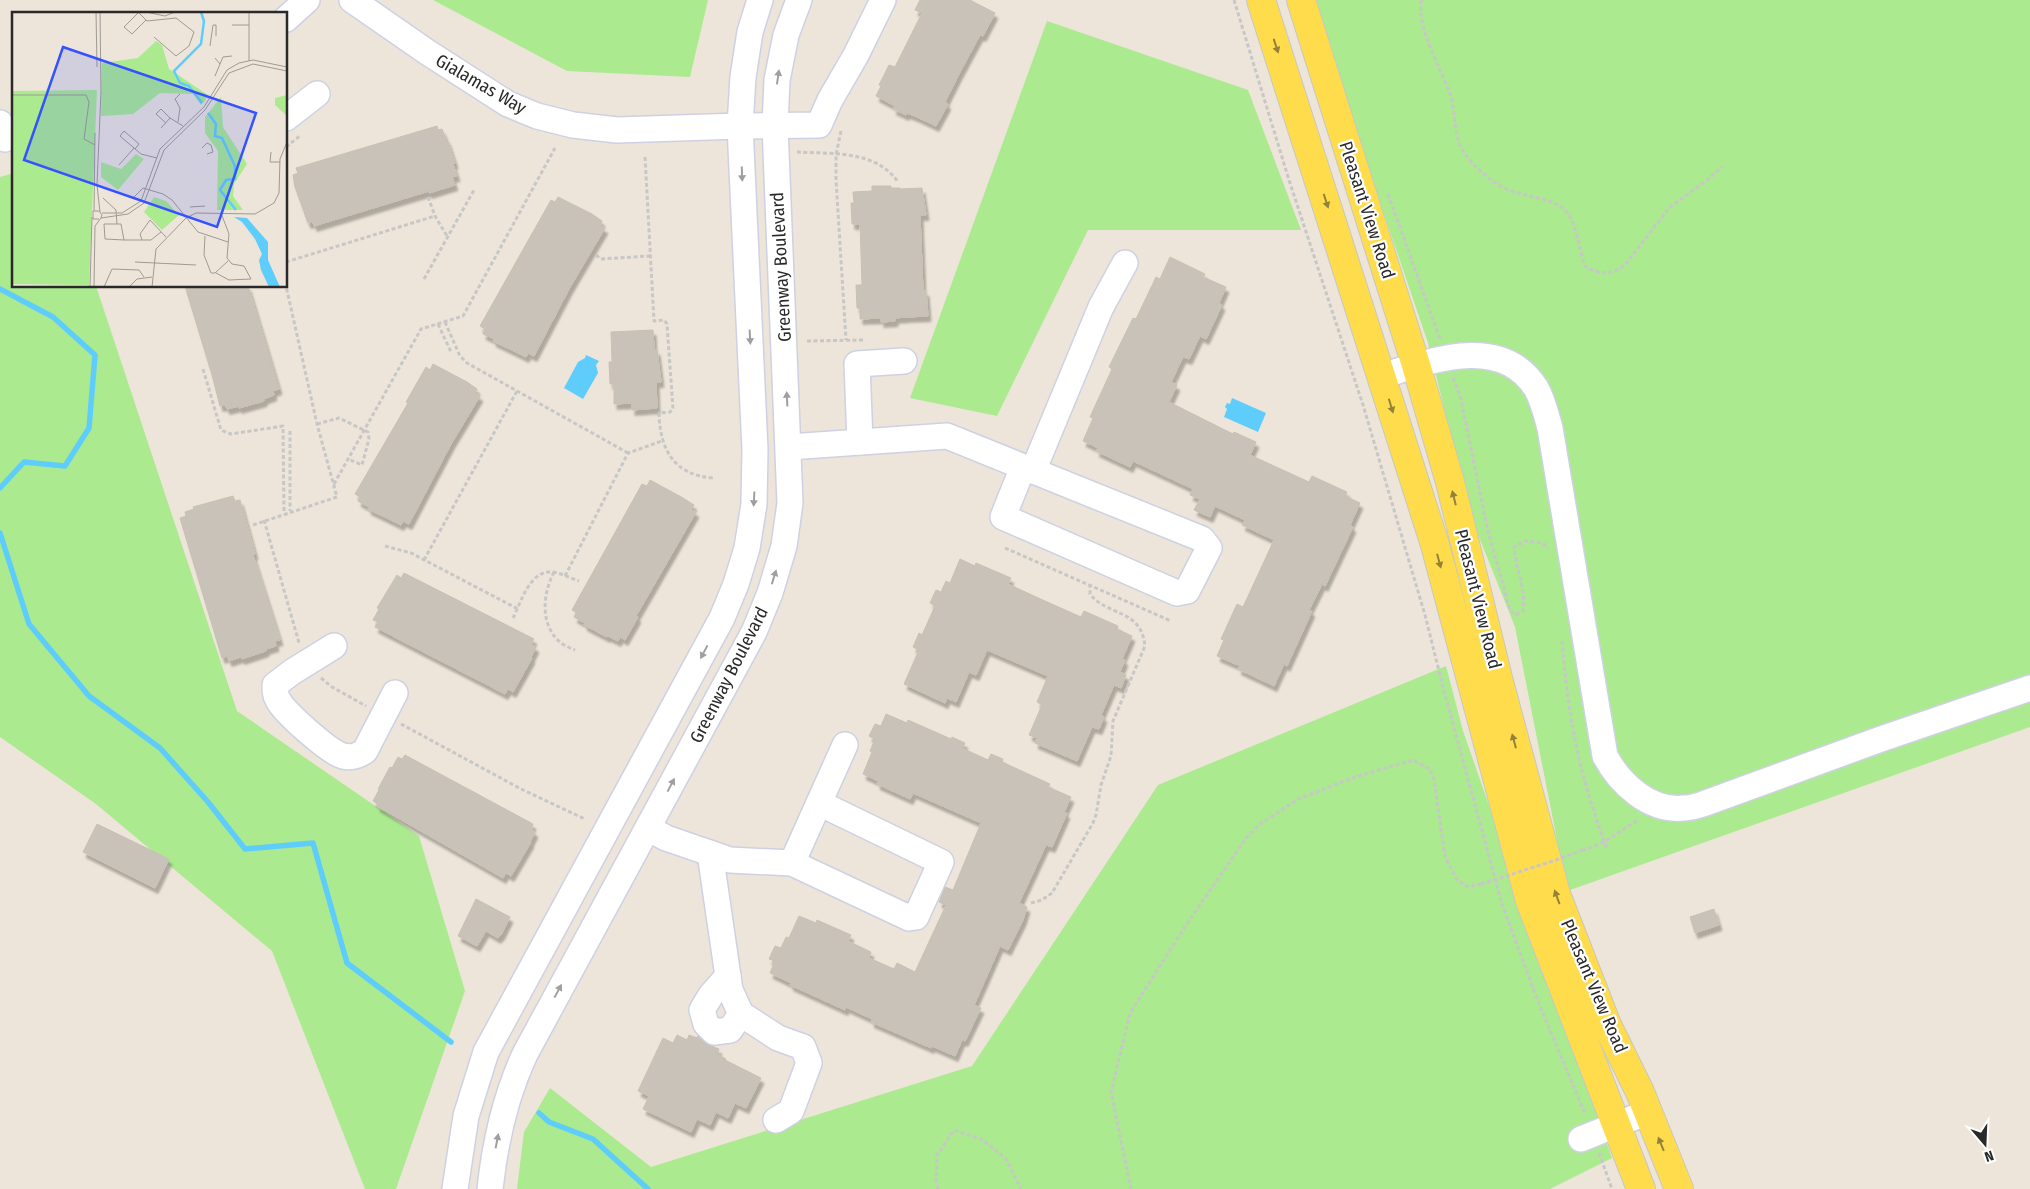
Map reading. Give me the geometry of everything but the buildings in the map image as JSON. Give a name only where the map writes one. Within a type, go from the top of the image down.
[{"type":"main road","name":"Pleasant View Road","points":[[1261,0],[1435,545],[1530,900],[1597,1133],[1641,1189]]},
{"type":"main road","name":"Pleasant View Road","points":[[1301,0],[1416,366],[1450,482],[1499,682],[1556,894],[1607,1025],[1648,1112],[1679,1189]]},
{"type":"street","points":[[288,17],[307,0]]},
{"type":"street","name":"Gialamas Way","points":[[352,0],[427,52],[508,104],[537,116],[572,125],[617,130],[740,126],[819,126],[830,100],[856,55],[883,0]]},
{"type":"street","name":"Greenway Boulevard","points":[[455,1189],[466,1116],[486,1052],[722,618],[736,584],[747,548],[754,504],[755,450],[740,126],[743,77],[750,32],[760,0]]},
{"type":"street","name":"Greenway Boulevard","points":[[490,1189],[498,1134],[507,1098],[515,1077],[579,952],[754,632],[770,593],[784,546],[790,503],[789,447],[775,126],[777,80],[786,35],[799,0]]},
{"type":"street","points":[[288,116],[317,94]]},
{"type":"street","points":[[789,447],[947,436],[1028,469],[1202,539],[1208,548],[1188,592],[1178,593],[1003,517],[1028,469],[1101,306],[1125,263]]},
{"type":"street","points":[[1382,376],[1447,357],[1478,355],[1493,358],[1510,365],[1523,374],[1538,394],[1544,406],[1550,428],[1605,756],[1613,770],[1640,797],[1660,805],[1682,809],[1703,804],[1881,739],[2030,688]]},
{"type":"street","points":[[860,442],[857,364],[904,361]]},
{"type":"street","points":[[334,646],[275,685],[275,695],[284,710],[328,748],[341,756],[351,757],[365,752],[395,693]]},
{"type":"street","points":[[792,863],[845,745]]},
{"type":"street","points":[[648,828],[666,838],[730,860],[792,863],[909,918],[916,917],[941,862],[819,803]]},
{"type":"street","points":[[710,853],[730,990],[741,1014],[778,1038],[803,1048],[809,1062],[791,1111],[776,1120]]},
{"type":"street","points":[[728,976],[711,995],[702,1010],[706,1024],[714,1032],[730,1030],[741,1014]]},
{"type":"street","points":[[1597,1133],[1648,1112]]},
{"type":"path","points":[[1234,0],[1289,180],[1366,415],[1425,615],[1502,904],[1537,999],[1597,1133],[1612,1189]]},
{"type":"path","points":[[1422,0],[1420,6],[1422,21],[1450,94],[1457,137],[1463,150],[1482,172],[1505,188],[1520,195],[1555,204],[1565,210],[1571,220],[1585,266],[1594,272],[1614,273],[1624,266],[1670,207],[1722,167]]},
{"type":"path","points":[[842,127],[836,154],[846,340]]},
{"type":"path","points":[[334,484],[421,329],[463,316],[555,148]]},
{"type":"path","points":[[797,152],[836,154],[873,161],[884,167],[898,182]]},
{"type":"path","points":[[645,157],[654,321],[664,320],[668,324],[673,409],[670,412],[659,413],[659,429],[669,456],[682,468],[691,474],[714,478]]},
{"type":"path","points":[[1386,189],[1460,396],[1488,531],[1510,610],[1516,615],[1523,611],[1525,596],[1514,547],[1525,541],[1543,543],[1552,554]]},
{"type":"path","points":[[424,279],[474,190]]},
{"type":"path","points":[[428,197],[435,216],[447,236]]},
{"type":"path","points":[[288,261],[435,216]]},
{"type":"path","points":[[596,255],[601,259],[650,256]]},
{"type":"path","points":[[253,525],[290,511],[337,497],[316,424],[286,288]]},
{"type":"path","points":[[445,322],[463,360],[628,453]]},
{"type":"path","points":[[438,324],[451,352]]},
{"type":"path","points":[[807,341],[865,340]]},
{"type":"path","points":[[203,369],[222,430],[231,434],[283,426],[284,513]]},
{"type":"path","points":[[424,560],[517,391]]},
{"type":"path","points":[[316,424],[339,418],[365,429],[369,435],[362,465],[348,459]]},
{"type":"path","points":[[290,431],[290,511]]},
{"type":"path","points":[[565,576],[628,453],[662,440]]},
{"type":"path","points":[[385,546],[411,553],[518,609]]},
{"type":"path","points":[[1006,548],[1171,621]]},
{"type":"path","points":[[554,572],[545,592],[546,619],[555,636],[575,650]]},
{"type":"path","points":[[513,618],[533,580],[541,574],[554,572],[579,582]]},
{"type":"path","points":[[1031,902],[1042,900],[1052,893],[1096,815],[1101,785],[1111,756],[1113,721],[1145,646],[1142,631],[1132,618],[1100,603],[1090,594],[1090,585]]},
{"type":"path","points":[[1562,636],[1567,694],[1575,745],[1604,842],[1608,849]]},
{"type":"path","points":[[1131,1189],[1111,1092],[1130,1013],[1186,925],[1246,838],[1260,824],[1298,799],[1355,777],[1413,760],[1430,769],[1434,780],[1446,856],[1457,880],[1468,887],[1591,848],[1604,842],[1660,805]]},
{"type":"path","points":[[938,1189],[936,1182],[937,1155],[954,1130],[983,1140],[1006,1159],[1021,1189]]},
{"type":"green space","points":[[433,0],[708,0],[690,77],[567,71]]},
{"type":"green space","points":[[1311,0],[2030,0],[2030,727],[1570,890],[1560,855],[1515,627],[1471,517],[1428,343]]},
{"type":"green space","points":[[1047,21],[1248,90],[1301,230],[1088,230],[997,416],[910,398]]},
{"type":"green space","points":[[12,174],[12,288],[97,288],[237,711],[419,836],[465,991],[396,1189],[365,1189],[272,951],[96,804],[0,737],[0,177]]},
{"type":"green space","points":[[1446,666],[1463,731],[1612,1158],[1550,1189],[517,1189],[524,1132],[550,1088],[651,1167],[972,1066],[1158,785]]},
{"type":"water","points":[[586,355],[599,361],[596,365],[598,373],[583,399],[564,388],[578,362],[585,358]]},
{"type":"water","points":[[1232,398],[1266,413],[1258,432],[1224,417],[1227,409],[1225,407],[1227,403],[1230,404]]},
{"type":"waterway","points":[[0,289],[53,317],[95,355],[89,428],[65,466],[24,462],[0,488]]},
{"type":"waterway","points":[[0,533],[29,624],[89,696],[160,748],[208,802],[245,849],[313,843],[347,963],[451,1042]]},
{"type":"waterway","points":[[539,1113],[549,1122],[593,1139],[648,1189]]}]
